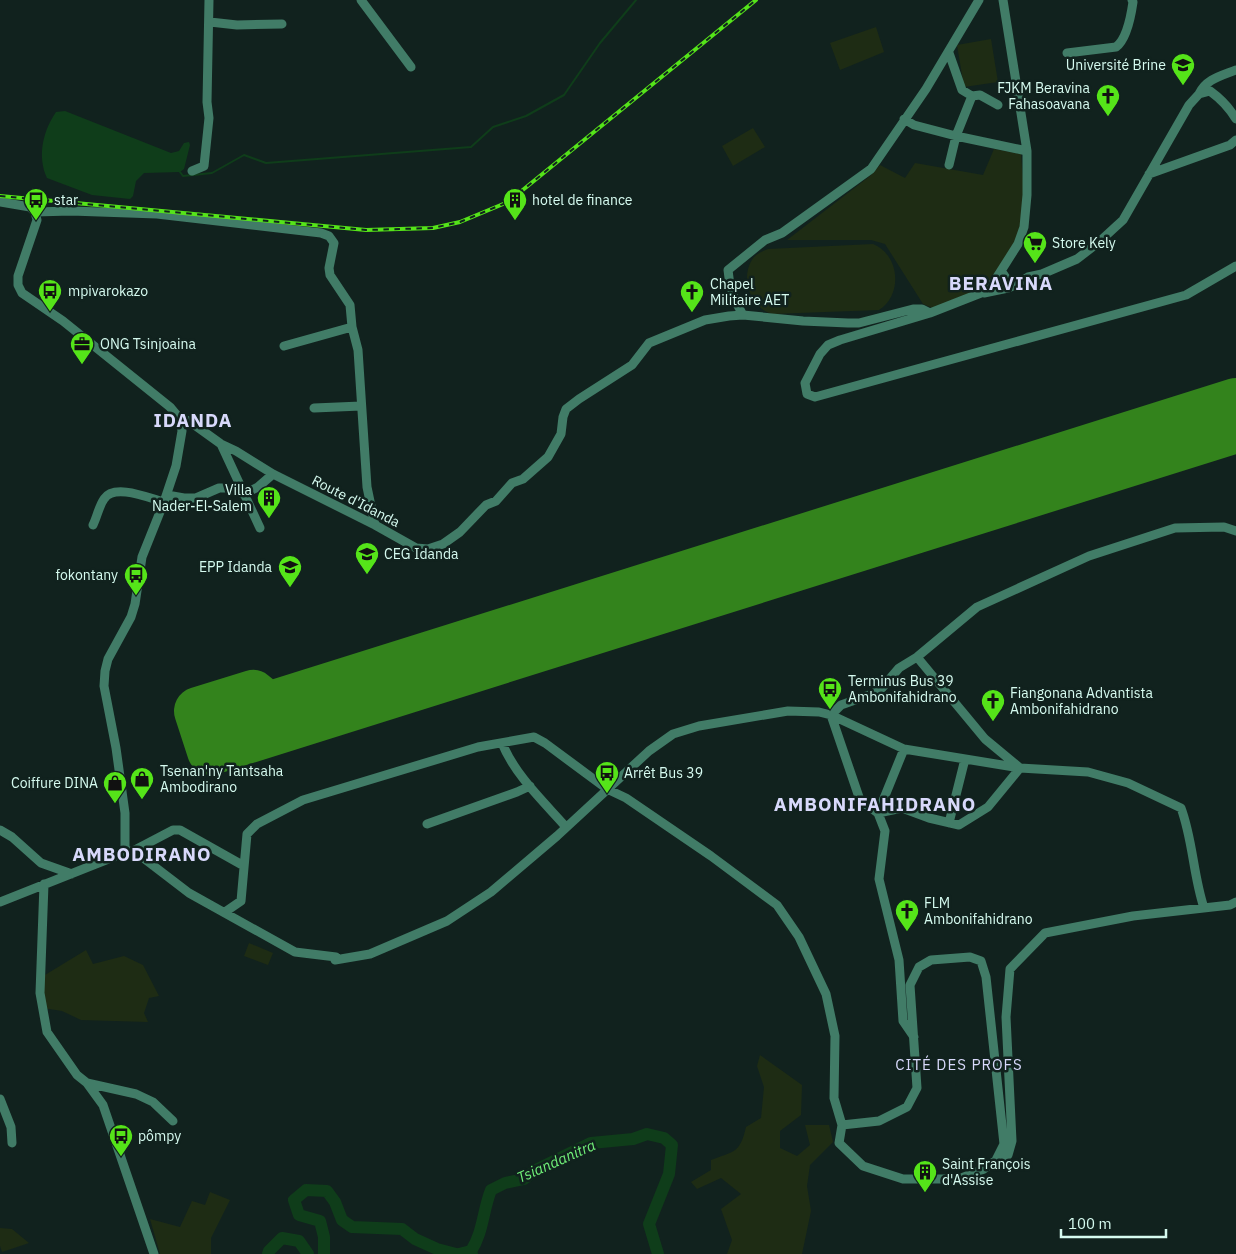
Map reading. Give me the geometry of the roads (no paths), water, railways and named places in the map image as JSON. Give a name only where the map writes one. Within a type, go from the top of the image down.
[{"type":"street","points":[[192,171],[204,166],[209,118],[207,102],[209,0]]},
{"type":"street","points":[[361,0],[411,67]]},
{"type":"street","points":[[743,315],[728,280],[728,270],[765,240],[782,233],[871,169],[949,53],[979,0]]},
{"type":"street","points":[[981,293],[992,285],[1002,272],[1018,244],[1024,227],[1028,195],[1027,151],[1003,0]]},
{"type":"street","points":[[1067,53],[1116,47],[1121,43],[1132,8],[1132,0]]},
{"type":"street","points":[[210,22],[237,25],[282,24]]},
{"type":"street","points":[[949,53],[962,90],[972,96],[980,95],[998,105]]},
{"type":"street","points":[[1236,70],[1213,78],[1210,82],[1206,83],[1189,106],[1122,220],[1099,242],[1077,258],[1008,288],[981,293],[930,313],[828,345],[820,354],[805,383],[807,394],[814,397],[824,395],[1186,295],[1236,266]]},
{"type":"street","points":[[1199,94],[1210,91],[1227,106],[1236,119]]},
{"type":"street","points":[[948,165],[956,136],[972,96]]},
{"type":"street","points":[[904,119],[914,125],[956,136],[1027,151]]},
{"type":"street","points":[[1149,174],[1230,145],[1236,140]]},
{"type":"street","points":[[0,202],[30,207],[35,212],[71,211],[157,214],[321,233],[329,236],[334,243],[329,268],[330,276],[350,305],[352,327],[358,350],[361,406],[367,460],[367,487],[375,525]]},
{"type":"street","name":"Route d'Idanda","points":[[35,212],[37,220],[18,276],[18,285],[22,293],[63,321],[170,407],[180,419],[189,421],[221,444],[273,474],[375,525],[416,548],[428,549],[443,544],[460,532],[486,505],[496,500],[512,483],[523,479],[548,457],[562,434],[563,417],[566,409],[632,365],[649,343],[705,320],[743,315],[803,322],[859,323],[913,309],[922,309],[930,313]]},
{"type":"street","points":[[1002,272],[1008,282],[1015,285]]},
{"type":"street","points":[[284,346],[352,327]]},
{"type":"street","points":[[314,408],[361,406]]},
{"type":"street","points":[[128,850],[126,813],[104,686],[105,671],[108,660],[135,604],[142,557],[176,466],[182,431],[180,419]]},
{"type":"street","points":[[221,444],[260,528]]},
{"type":"street","points":[[93,525],[104,499],[110,492],[128,492],[165,499],[196,498],[219,488],[227,488],[244,494],[258,487],[273,474]]},
{"type":"street","points":[[831,715],[841,705],[872,694],[882,688],[899,668],[917,657],[977,607],[1089,556],[1175,528],[1224,527],[1236,532]]},
{"type":"street","points":[[917,657],[985,739],[1020,768]]},
{"type":"street","points":[[128,850],[142,857],[189,893],[295,952],[336,957],[335,960],[370,954],[447,921],[491,892],[649,751],[673,734],[699,726],[788,711],[820,712],[831,715],[904,749],[1020,768],[1088,772],[1128,783],[1181,808],[1189,836],[1198,891],[1204,908]]},
{"type":"street","points":[[831,715],[860,800],[878,813],[885,831],[879,879],[898,960],[903,1021],[914,1037]]},
{"type":"street","points":[[225,912],[242,901],[246,834],[257,824],[304,800],[478,747],[534,737],[545,742],[607,789],[626,798],[711,856],[777,905],[799,937],[826,994],[835,1036],[834,1098],[842,1124],[840,1143],[863,1166],[903,1179],[958,1179],[984,1169],[996,1160],[1008,1155],[1012,1141],[1006,1017],[1010,969],[1046,932],[1133,916],[1230,905],[1236,902]]},
{"type":"street","points":[[502,743],[507,755],[530,786],[566,827]]},
{"type":"street","points":[[878,813],[904,749]]},
{"type":"street","points":[[949,822],[966,759]]},
{"type":"street","points":[[878,813],[902,808],[959,825],[988,807],[1020,768]]},
{"type":"street","points":[[427,824],[530,786]]},
{"type":"street","points":[[0,830],[41,863],[72,874]]},
{"type":"street","points":[[0,902],[116,856],[173,830],[180,830],[244,866]]},
{"type":"street","points":[[44,884],[40,993],[46,1032],[77,1075],[87,1084],[103,1105],[154,1254]]},
{"type":"street","points":[[842,1124],[879,1121],[907,1107],[917,1088],[910,985],[919,967],[931,960],[970,956],[981,961],[986,976],[1004,1144],[996,1160]]},
{"type":"street","points":[[87,1084],[136,1094],[153,1102],[173,1121]]},
{"type":"street","points":[[0,1099],[11,1127],[12,1143]]},
{"type":"waterway","points":[[180,172],[183,176],[212,173],[244,155],[266,163],[471,147],[493,127],[526,116],[564,95],[600,43],[636,0]]},
{"type":"waterway","name":"Tsiandanitra","points":[[459,1254],[471,1251],[475,1244],[491,1190],[505,1183],[524,1179],[536,1170],[591,1143],[633,1139],[647,1134],[664,1138],[672,1145],[669,1174],[649,1224],[658,1254]]},
{"type":"waterway","name":"Tsiandanitra","points":[[324,1254],[324,1237],[320,1221],[299,1215],[294,1200],[306,1190],[327,1191],[335,1202],[342,1220],[352,1227],[402,1229],[415,1239],[437,1249],[456,1254]]},
{"type":"waterway","name":"Tsiandanitra","points":[[268,1254],[282,1238],[299,1241],[308,1254]]},
{"type":"waterway","name":"Tsiandanitra","points":[[475,1246],[477,1254]]},
{"type":"railway","points":[[0,196],[366,230],[433,228],[460,222],[508,202],[756,0]]},
{"type":"place","name":"Université Brine","points":[[1183,86]]},
{"type":"place","name":"FJKM Beravina Fahasoavana","points":[[1108,117]]},
{"type":"place","name":"star","points":[[36,221]]},
{"type":"place","name":"hotel de finance","points":[[515,221]]},
{"type":"place","name":"Store Kely","points":[[1035,264]]},
{"type":"place","name":"mpivarokazo","points":[[50,312]]},
{"type":"place","name":"Chapel Militaire AET","points":[[692,313]]},
{"type":"place","name":"ONG Tsinjoaina","points":[[82,365]]},
{"type":"place","name":"Villa Nader-El-Salem","points":[[269,519]]},
{"type":"place","name":"CEG Idanda","points":[[367,575]]},
{"type":"place","name":"EPP Idanda","points":[[290,588]]},
{"type":"place","name":"fokontany","points":[[136,596]]},
{"type":"place","name":"Terminus Bus 39 Ambonifahidrano","points":[[830,710]]},
{"type":"place","name":"Fiangonana Advantista Ambonifahidrano","points":[[993,722]]},
{"type":"place","name":"Arrêt Bus 39","points":[[607,794]]},
{"type":"place","name":"Tsenan'ny Tantsaha Ambodirano","points":[[142,800]]},
{"type":"place","name":"Coiffure DINA","points":[[115,804]]},
{"type":"place","name":"FLM Ambonifahidrano","points":[[907,932]]},
{"type":"place","name":"pômpy","points":[[121,1157]]},
{"type":"place","name":"Saint François d'Assise","points":[[925,1193]]},
{"type":"district","name":"BERAVINA","points":[[1001,283]]},
{"type":"district","name":"IDANDA","points":[[193,420]]},
{"type":"district","name":"AMBONIFAHIDRANO","points":[[875,804]]},
{"type":"district","name":"AMBODIRANO","points":[[142,854]]},
{"type":"district","name":"CITÉ DES PROFS","points":[[959,1064]]}]
